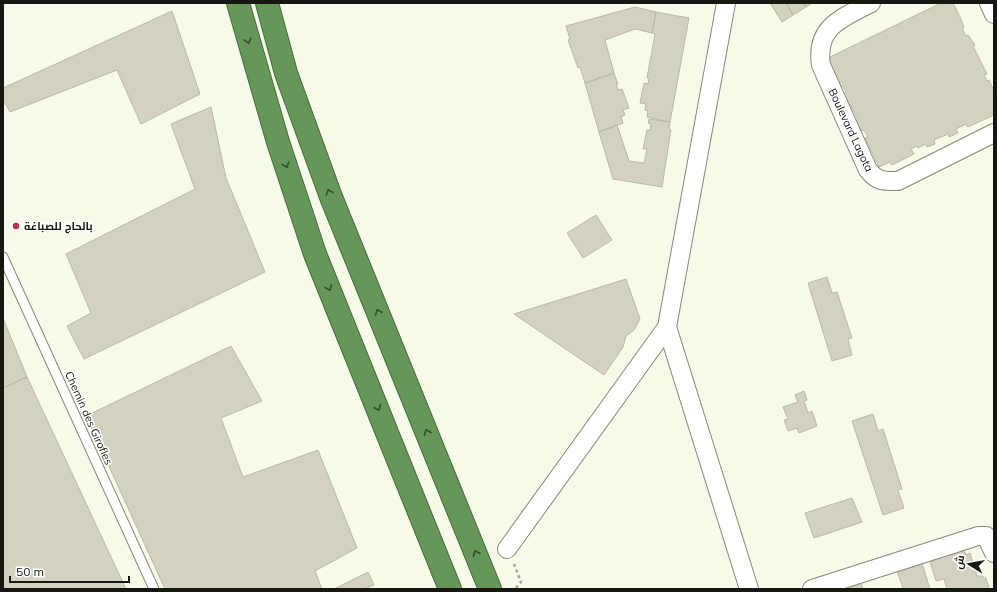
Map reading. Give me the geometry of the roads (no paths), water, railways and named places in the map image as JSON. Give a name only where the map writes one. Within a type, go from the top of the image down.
[{"type":"highway","points":[[238,3],[278,142],[316,254],[450,589]]},
{"type":"highway","points":[[267,3],[286,73],[331,197],[490,589]]},
{"type":"street","points":[[507,549],[667,327],[726,3]]},
{"type":"street","name":"Boulevard Lagota","points":[[871,3],[836,22],[826,33],[822,41],[819,54],[820,65],[868,170],[874,178],[886,181],[898,181],[994,133]]},
{"type":"street","points":[[989,3],[994,14]]},
{"type":"street","points":[[667,327],[749,589]]},
{"type":"street","points":[[812,589],[978,536],[986,536],[994,553]]},
{"type":"lane","name":"Chemin des Girofles","points":[[3,257],[154,589]]},
{"type":"place","name":"بالحاج للصباغة","points":[[16,226]]}]
